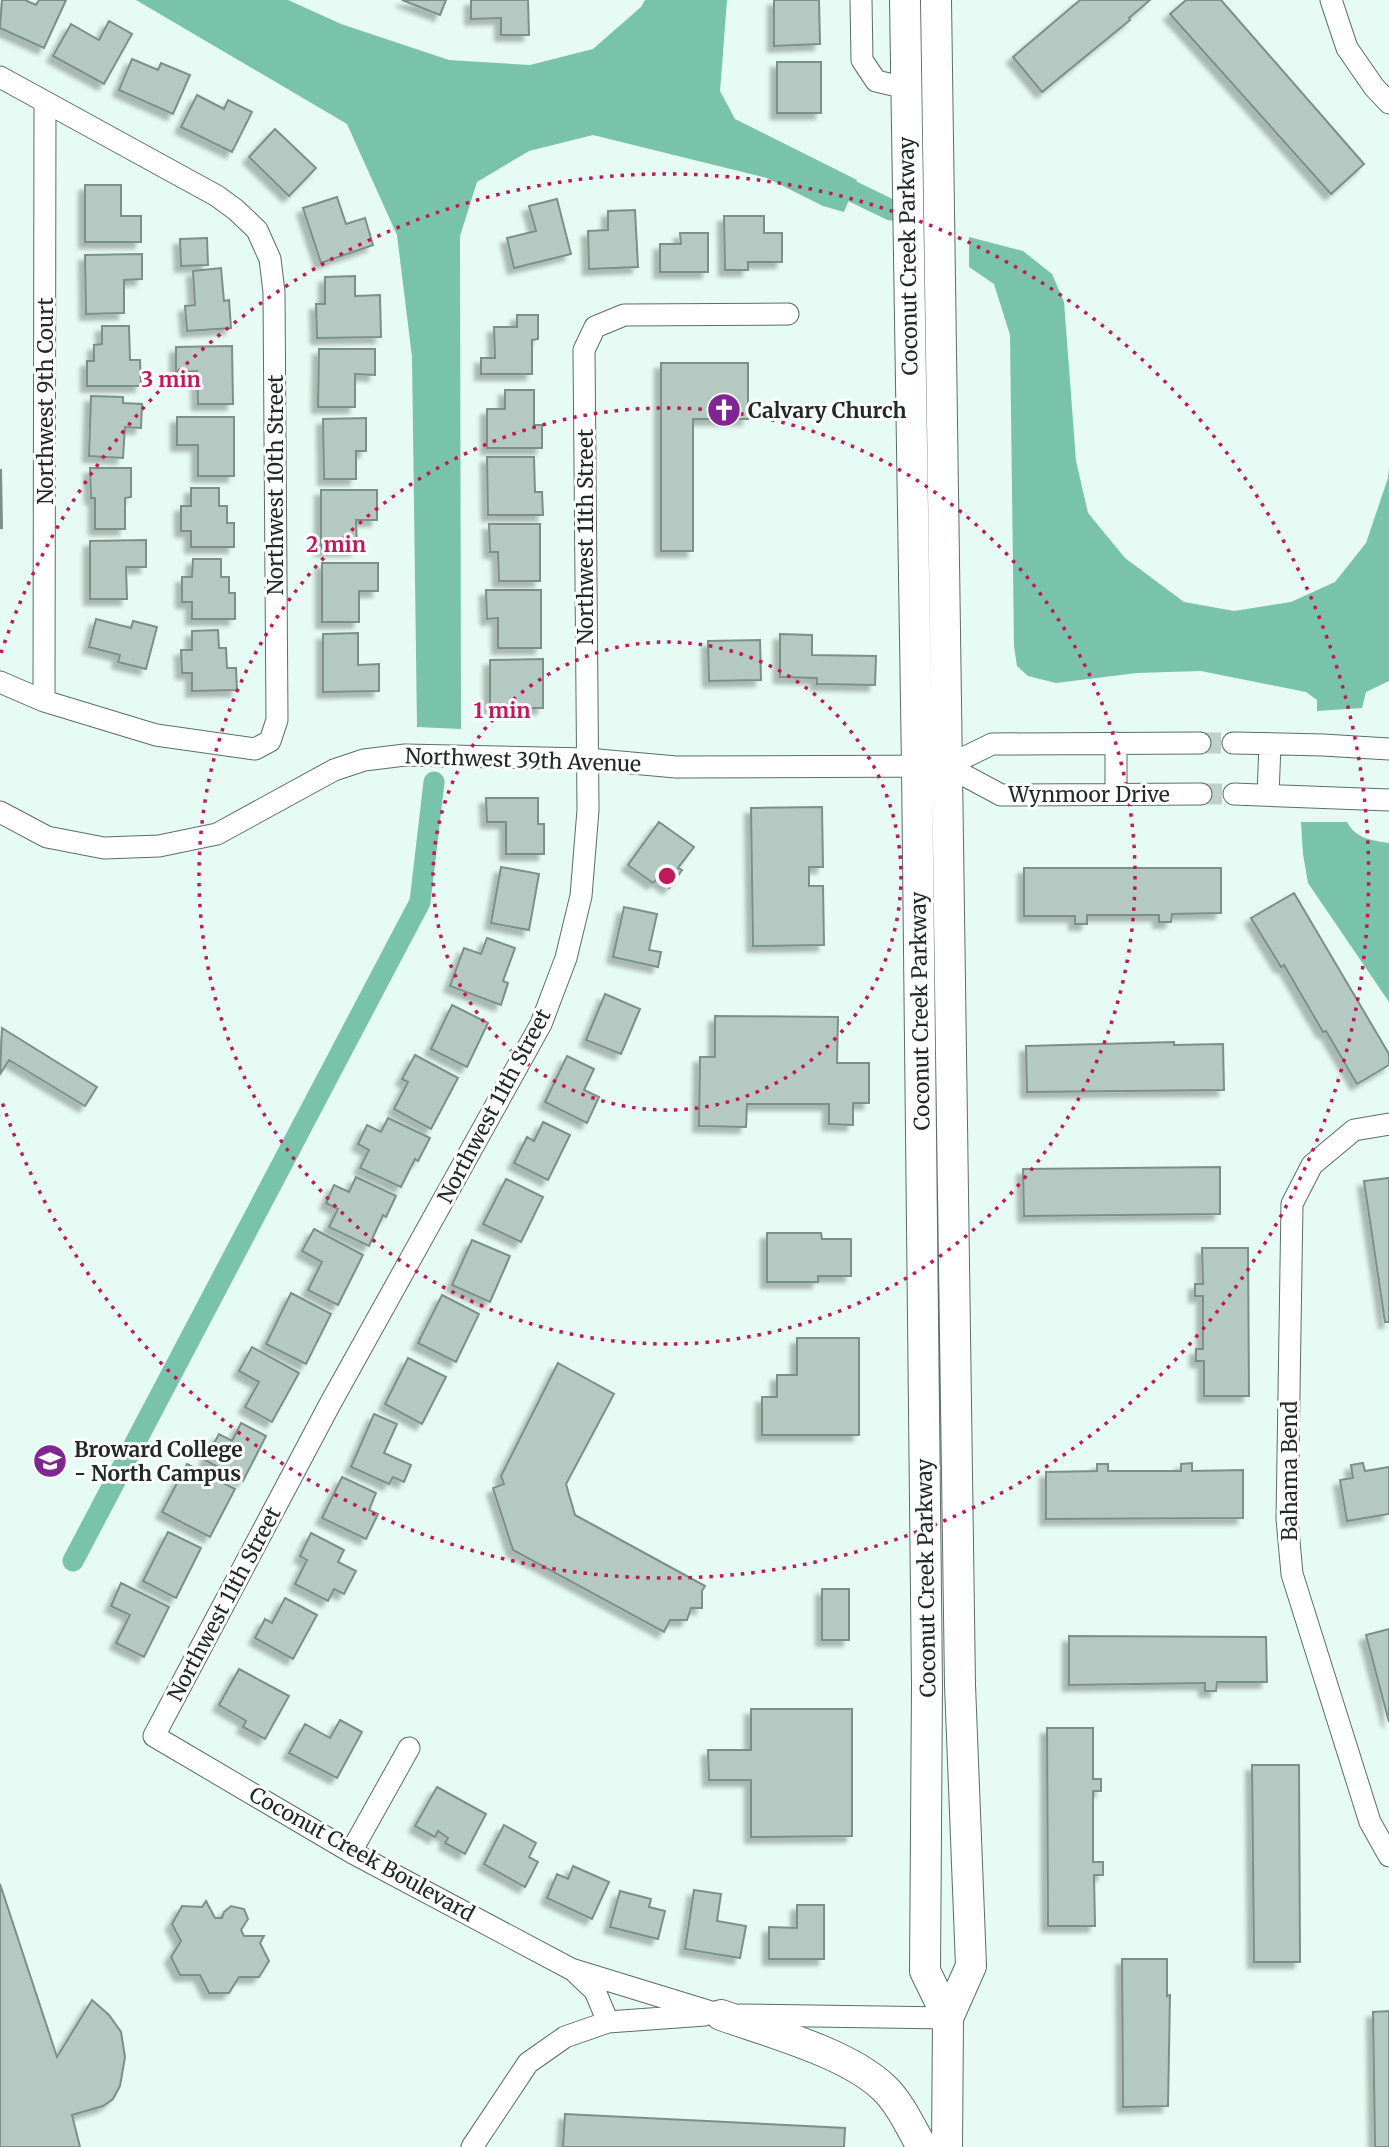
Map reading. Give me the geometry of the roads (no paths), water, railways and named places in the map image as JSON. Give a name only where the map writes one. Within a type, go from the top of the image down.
[{"type":"main road","name":"Coconut Creek Parkway","points":[[905,0],[927,1686],[925,1971],[948,2018]]},
{"type":"main road","name":"Coconut Creek Parkway","points":[[936,0],[960,1685],[971,1966],[948,2018],[947,2147]]},
{"type":"main road","points":[[923,1318],[941,1353],[943,1542],[959,1580]]},
{"type":"main road","points":[[721,2015],[837,2058],[863,2071],[886,2089],[922,2147]]},
{"type":"street","points":[[861,0],[862,60],[876,81],[906,88]]},
{"type":"street","points":[[1331,0],[1347,48],[1374,87],[1389,103]]},
{"type":"street","points":[[0,77],[45,102]]},
{"type":"street","name":"Northwest 10th Street","points":[[44,701],[156,735],[254,749],[270,741],[277,720],[274,292],[270,259],[257,230],[217,196],[45,102]]},
{"type":"street","name":"Northwest 9th Court","points":[[44,701],[45,102]]},
{"type":"street","name":"Northwest 11th Street","points":[[154,1736],[330,1404],[541,1024],[566,958],[581,896],[588,810],[584,350],[595,327],[624,315],[788,314]]},
{"type":"street","points":[[0,682],[44,701]]},
{"type":"street","points":[[1116,743],[1116,794]]},
{"type":"street","points":[[947,766],[992,744],[1200,743]]},
{"type":"street","points":[[1233,743],[1389,749]]},
{"type":"street","points":[[1268,795],[1270,744]]},
{"type":"street","name":"Northwest 39th Avenue","points":[[0,812],[47,837],[104,848],[159,846],[217,834],[334,770],[363,760],[405,755],[587,759],[676,767],[947,766]]},
{"type":"street","name":"Wynmoor Drive","points":[[947,766],[1001,795],[1201,794]]},
{"type":"street","points":[[1234,794],[1389,800]]},
{"type":"street","name":"Bahama Bend","points":[[1389,1124],[1354,1130],[1311,1165],[1292,1204],[1287,1519],[1292,1574],[1370,1822],[1389,1856]]},
{"type":"street","name":"Coconut Creek Boulevard","points":[[154,1736],[351,1852],[571,1969],[721,2015]]},
{"type":"street","points":[[351,1852],[409,1748]]},
{"type":"street","name":"Coconut Creek Boulevard","points":[[571,1969],[595,1991],[608,2022],[721,2015],[948,2018]]},
{"type":"street","points":[[472,2147],[528,2063],[565,2038],[608,2022]]},
{"type":"waterway","points":[[827,179],[891,210]]},
{"type":"waterway","points":[[73,1561],[420,902],[434,782]]},
{"type":"tunnel","points":[[1200,743],[1233,743]]},
{"type":"tunnel","points":[[1201,794],[1234,794]]},
{"type":"place","name":"Calvary Church","points":[[724,410]]},
{"type":"place","name":"Broward College - North Campus","points":[[50,1461]]}]
